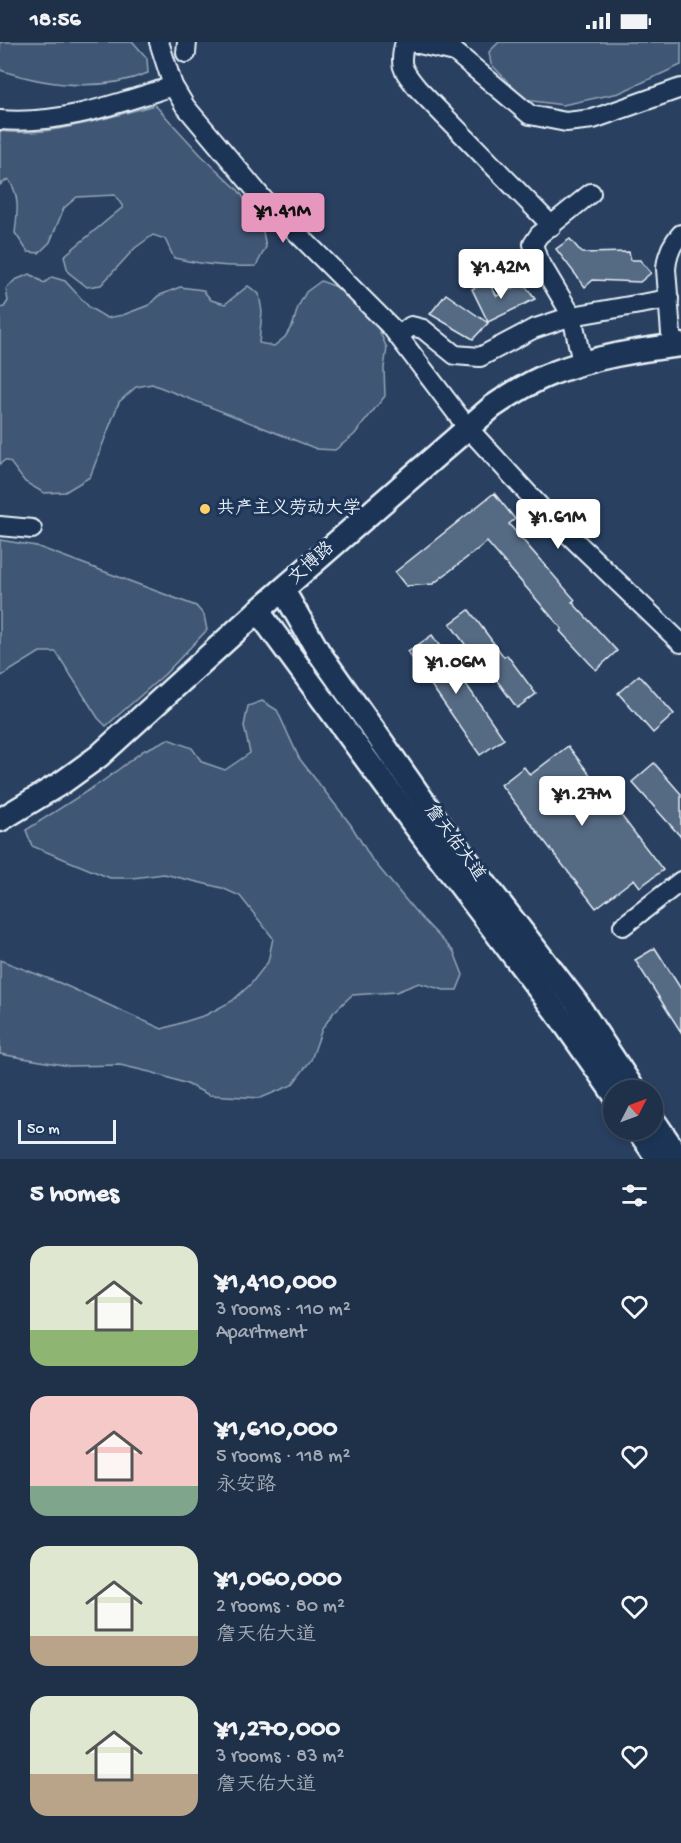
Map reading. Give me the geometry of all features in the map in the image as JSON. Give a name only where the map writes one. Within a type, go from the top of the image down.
[{"type":"main road","name":"文博路","points":[[0,820],[63,782],[99,756],[258,611],[492,407],[524,386],[582,363],[677,345]]},
{"type":"main road","name":"詹天佑大道","points":[[283,590],[318,651],[423,801],[576,1002],[627,1080]]},
{"type":"main road","name":"詹天佑大道","points":[[258,611],[413,823],[560,1017],[604,1080]]},
{"type":"main road","points":[[663,1134],[680,1159]]},
{"type":"main road","points":[[645,1140],[658,1159]]},
{"type":"street","points":[[405,42],[400,60],[402,68],[418,89],[552,226]]},
{"type":"street","points":[[410,42],[455,52],[530,115],[566,122],[594,119],[681,88]]},
{"type":"street","points":[[160,43],[172,86],[185,106],[264,200],[399,336],[467,427],[544,511],[681,644]]},
{"type":"street","points":[[0,120],[25,123],[91,112],[172,86]]},
{"type":"street","points":[[582,363],[572,316],[537,257],[533,244],[540,235],[591,193]]},
{"type":"street","points":[[677,345],[669,299],[667,256],[681,234]]},
{"type":"street","points":[[399,336],[411,326],[423,329],[455,355],[480,357],[533,329],[572,316],[669,299]]},
{"type":"street","points":[[0,526],[32,529]]},
{"type":"street","points":[[624,926],[681,881]]},
{"type":"shaded area","points":[[0,42],[133,42],[147,58],[148,73],[130,79],[93,85],[37,80],[0,70]]},
{"type":"shaded area","points":[[499,42],[681,42],[681,65],[619,93],[563,105],[525,100],[491,64],[489,52]]},
{"type":"shaded area","points":[[155,105],[201,155],[238,190],[261,221],[266,247],[256,266],[215,265],[174,258],[165,239],[153,235],[135,248],[101,285],[87,287],[68,272],[64,256],[123,207],[115,195],[77,197],[64,208],[50,242],[39,253],[28,252],[15,233],[17,205],[15,192],[8,179],[0,185],[0,131],[38,132],[58,129]]},
{"type":"shaded area","points":[[30,274],[44,283],[52,277],[65,281],[90,308],[107,318],[123,315],[149,305],[158,296],[180,287],[203,290],[211,300],[225,304],[248,286],[259,294],[262,312],[259,343],[274,346],[285,337],[293,324],[306,292],[321,281],[342,289],[378,328],[387,348],[384,368],[385,396],[354,435],[335,450],[317,449],[152,384],[136,387],[119,402],[90,477],[65,492],[44,493],[25,482],[10,462],[5,460],[0,464],[0,308],[4,307],[8,301],[6,289],[15,280]]},
{"type":"shaded area","points":[[0,540],[36,546],[196,606],[204,615],[207,630],[165,674],[106,726],[98,718],[56,652],[40,652],[0,677]]},
{"type":"shaded area","points":[[262,701],[277,710],[299,758],[351,825],[371,858],[415,911],[454,952],[463,975],[457,990],[444,990],[419,983],[396,992],[352,995],[334,1012],[322,1029],[311,1060],[292,1085],[261,1098],[209,1095],[187,1084],[120,1065],[69,1066],[0,1054],[0,960],[60,983],[162,1029],[206,1015],[232,1001],[250,985],[268,962],[273,938],[240,896],[222,888],[164,874],[110,878],[32,846],[26,830],[103,781],[143,751],[168,739],[192,748],[202,762],[225,770],[250,753],[244,726],[248,706]]},
{"type":"building","points":[[570,239],[582,253],[629,252],[631,260],[640,260],[651,273],[640,282],[593,280],[585,287],[556,249]]},
{"type":"building","points":[[488,282],[497,296],[523,283],[535,299],[488,322],[472,289]]},
{"type":"building","points":[[446,294],[488,323],[473,339],[430,314]]},
{"type":"building","points":[[494,493],[515,519],[509,524],[575,600],[572,602],[617,651],[596,670],[560,631],[562,629],[487,542],[433,584],[406,586],[395,572]]},
{"type":"building","points":[[469,610],[504,657],[507,655],[536,694],[517,708],[482,660],[479,663],[450,624]]},
{"type":"building","points":[[432,635],[504,739],[480,755],[408,652]]},
{"type":"building","points":[[639,675],[674,714],[653,733],[618,693]]},
{"type":"building","points":[[568,746],[663,870],[640,887],[634,879],[596,908],[501,785],[524,767],[530,775]]},
{"type":"building","points":[[654,763],[681,794],[681,837],[632,782]]},
{"type":"building","points":[[655,948],[681,989],[681,1032],[635,960]]},
{"type":"place","name":"共产主义劳动大学","points":[[205,509]]}]
